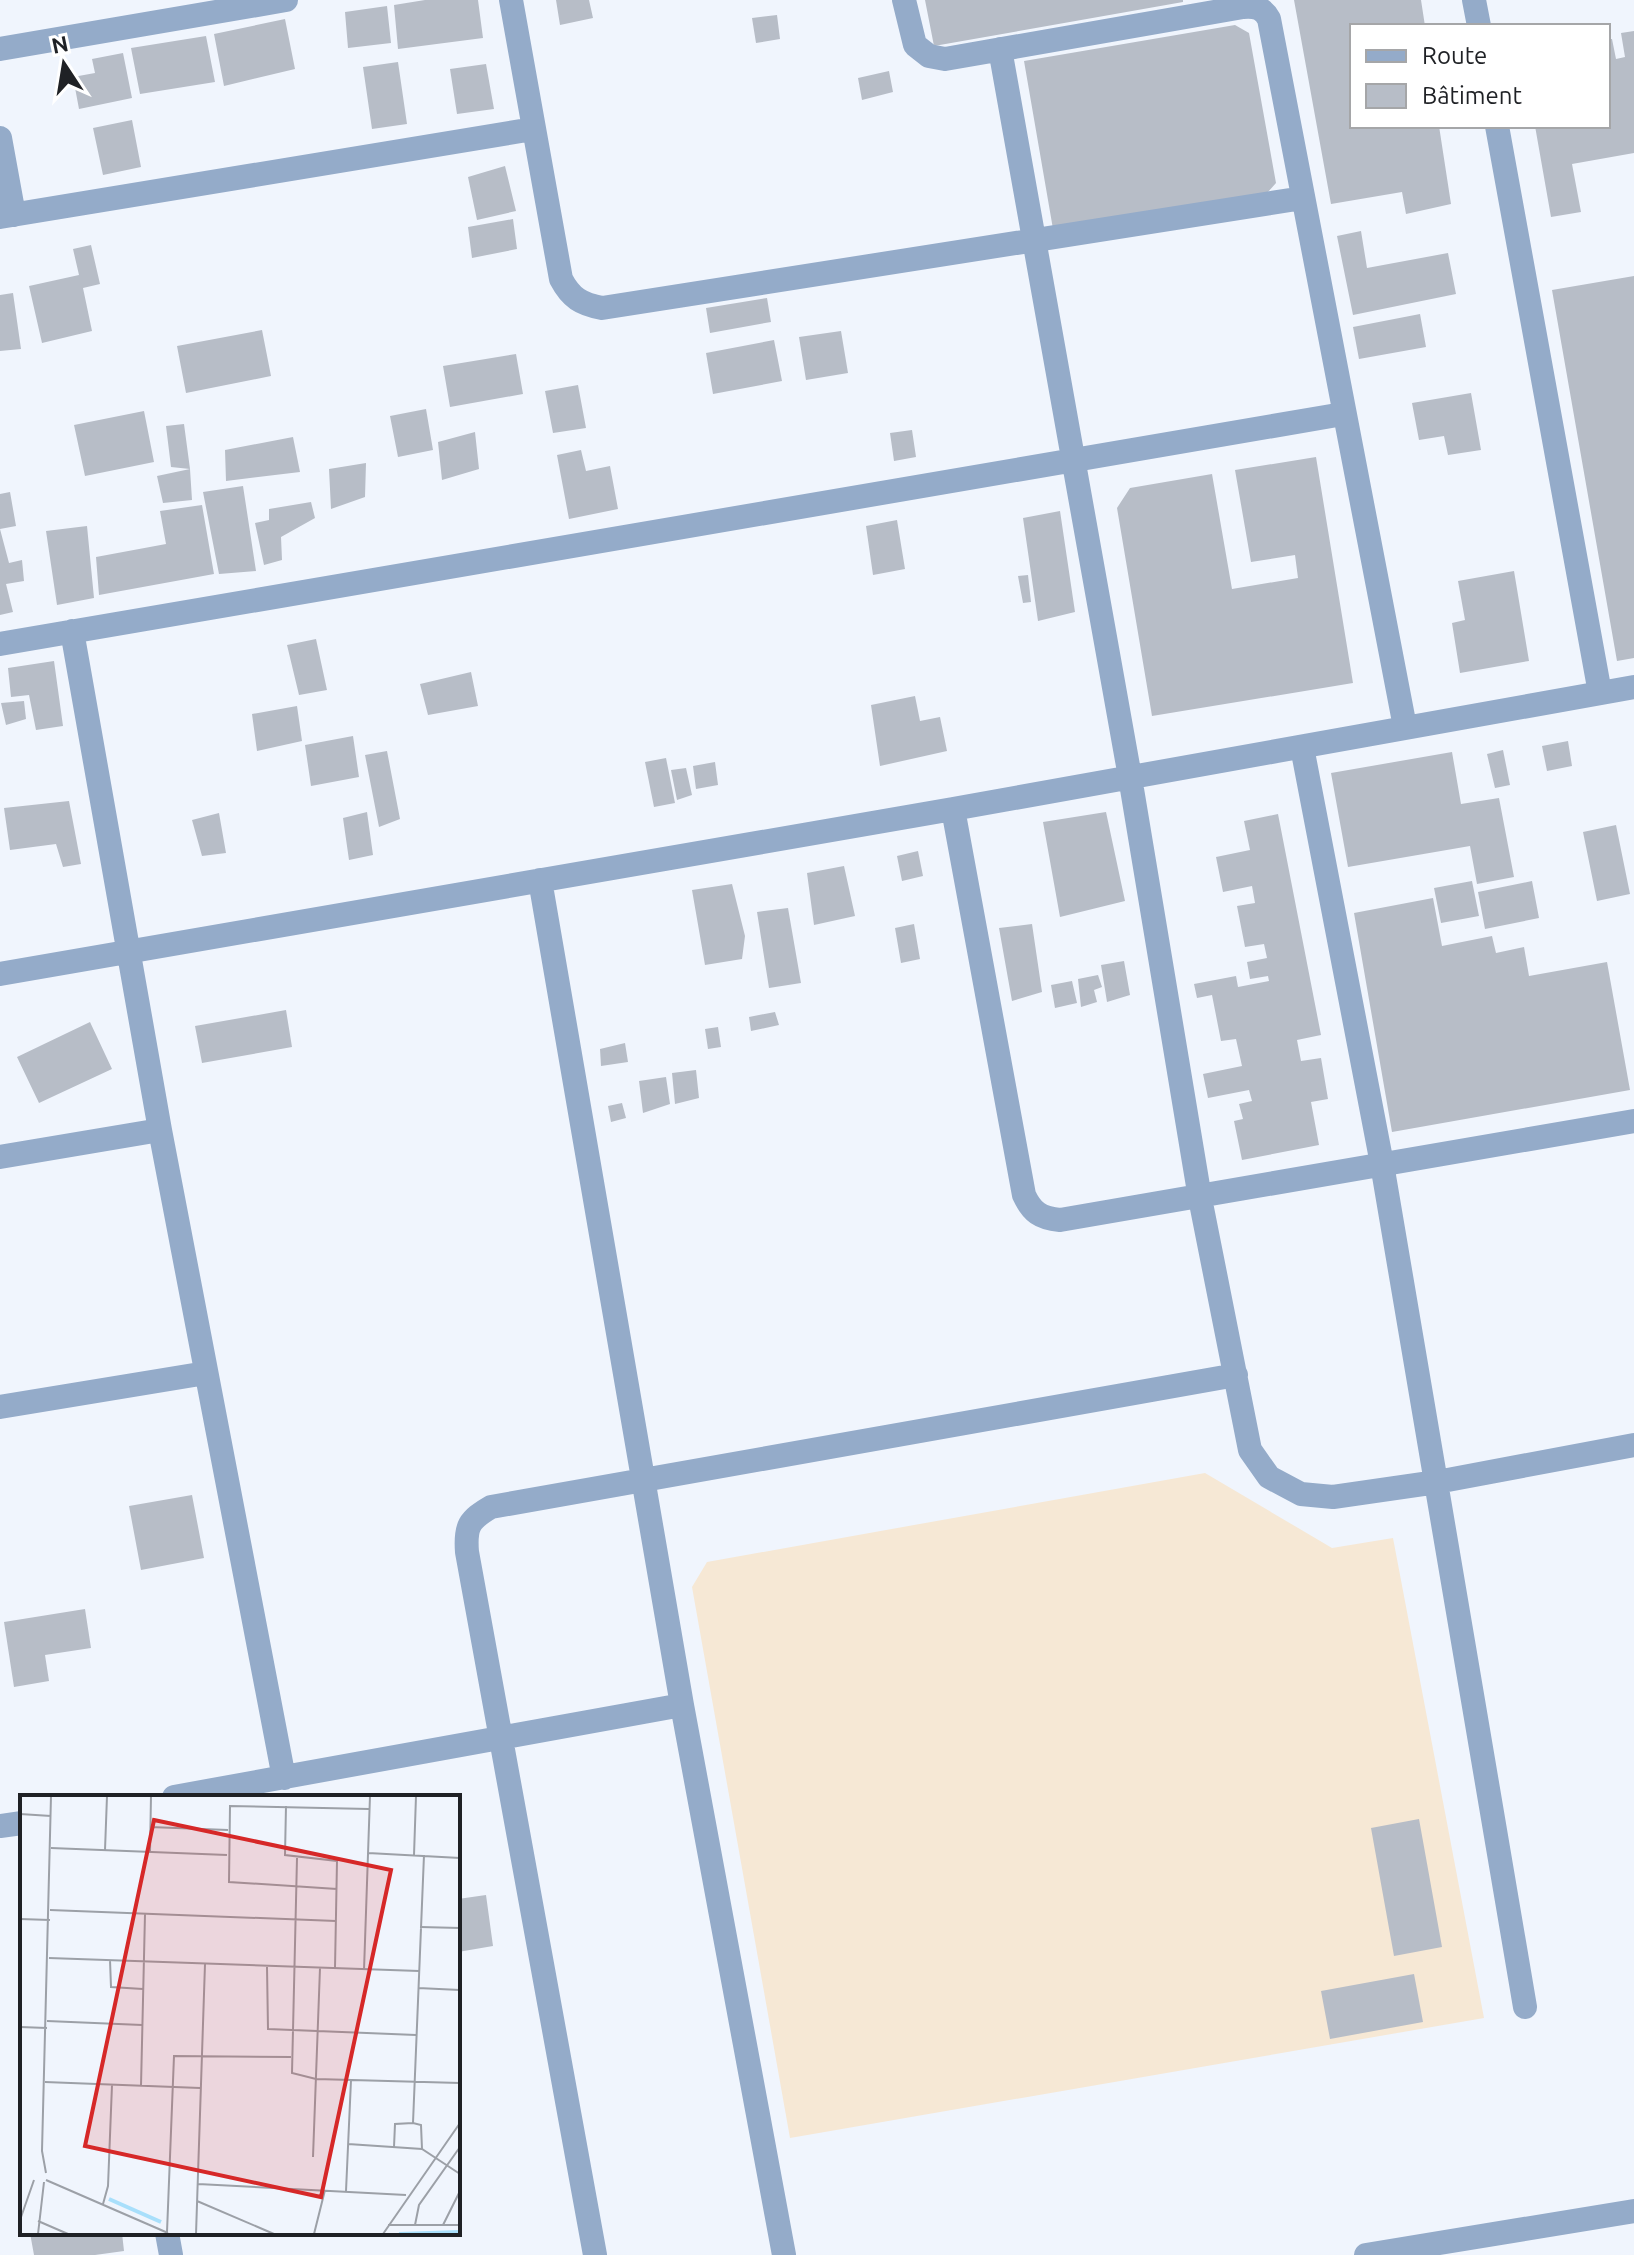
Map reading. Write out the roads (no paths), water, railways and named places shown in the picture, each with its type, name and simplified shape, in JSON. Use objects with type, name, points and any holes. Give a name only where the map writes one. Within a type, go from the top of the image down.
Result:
[{"type":"street","points":[[0,49],[286,0]]},
{"type":"street","points":[[511,0],[561,279],[569,294],[584,305],[602,308],[1303,198]]},
{"type":"street","points":[[904,0],[915,45],[929,56],[945,59],[1255,6],[1265,11],[1405,727]]},
{"type":"street","points":[[1474,0],[1479,24]]},
{"type":"street","points":[[1000,49],[1130,777],[1200,1198],[1250,1450],[1269,1477],[1301,1494],[1333,1497],[1437,1482],[1634,1445]]},
{"type":"street","points":[[1497,128],[1600,693]]},
{"type":"street","points":[[0,138],[7,216],[533,129]]},
{"type":"street","points":[[0,644],[1343,414]]},
{"type":"street","points":[[72,631],[160,1130],[284,1778]]},
{"type":"street","points":[[0,974],[1634,687]]},
{"type":"street","points":[[1302,747],[1382,1164],[1525,2007]]},
{"type":"street","points":[[953,809],[1024,1195],[1031,1210],[1044,1219],[1060,1220],[1200,1198],[1634,1121]]},
{"type":"street","points":[[540,880],[682,1705],[784,2255]]},
{"type":"street","points":[[0,1157],[160,1130]]},
{"type":"street","points":[[0,1407],[206,1373]]},
{"type":"street","points":[[595,2255],[467,1552],[466,1534],[473,1518],[491,1507],[1236,1375]]},
{"type":"street","points":[[186,1795],[682,1705]]},
{"type":"street","points":[[0,1826],[20,1823]]},
{"type":"street","points":[[1366,2255],[1634,2211]]},
{"type":"street","points":[[167,2235],[171,2255]]}]
